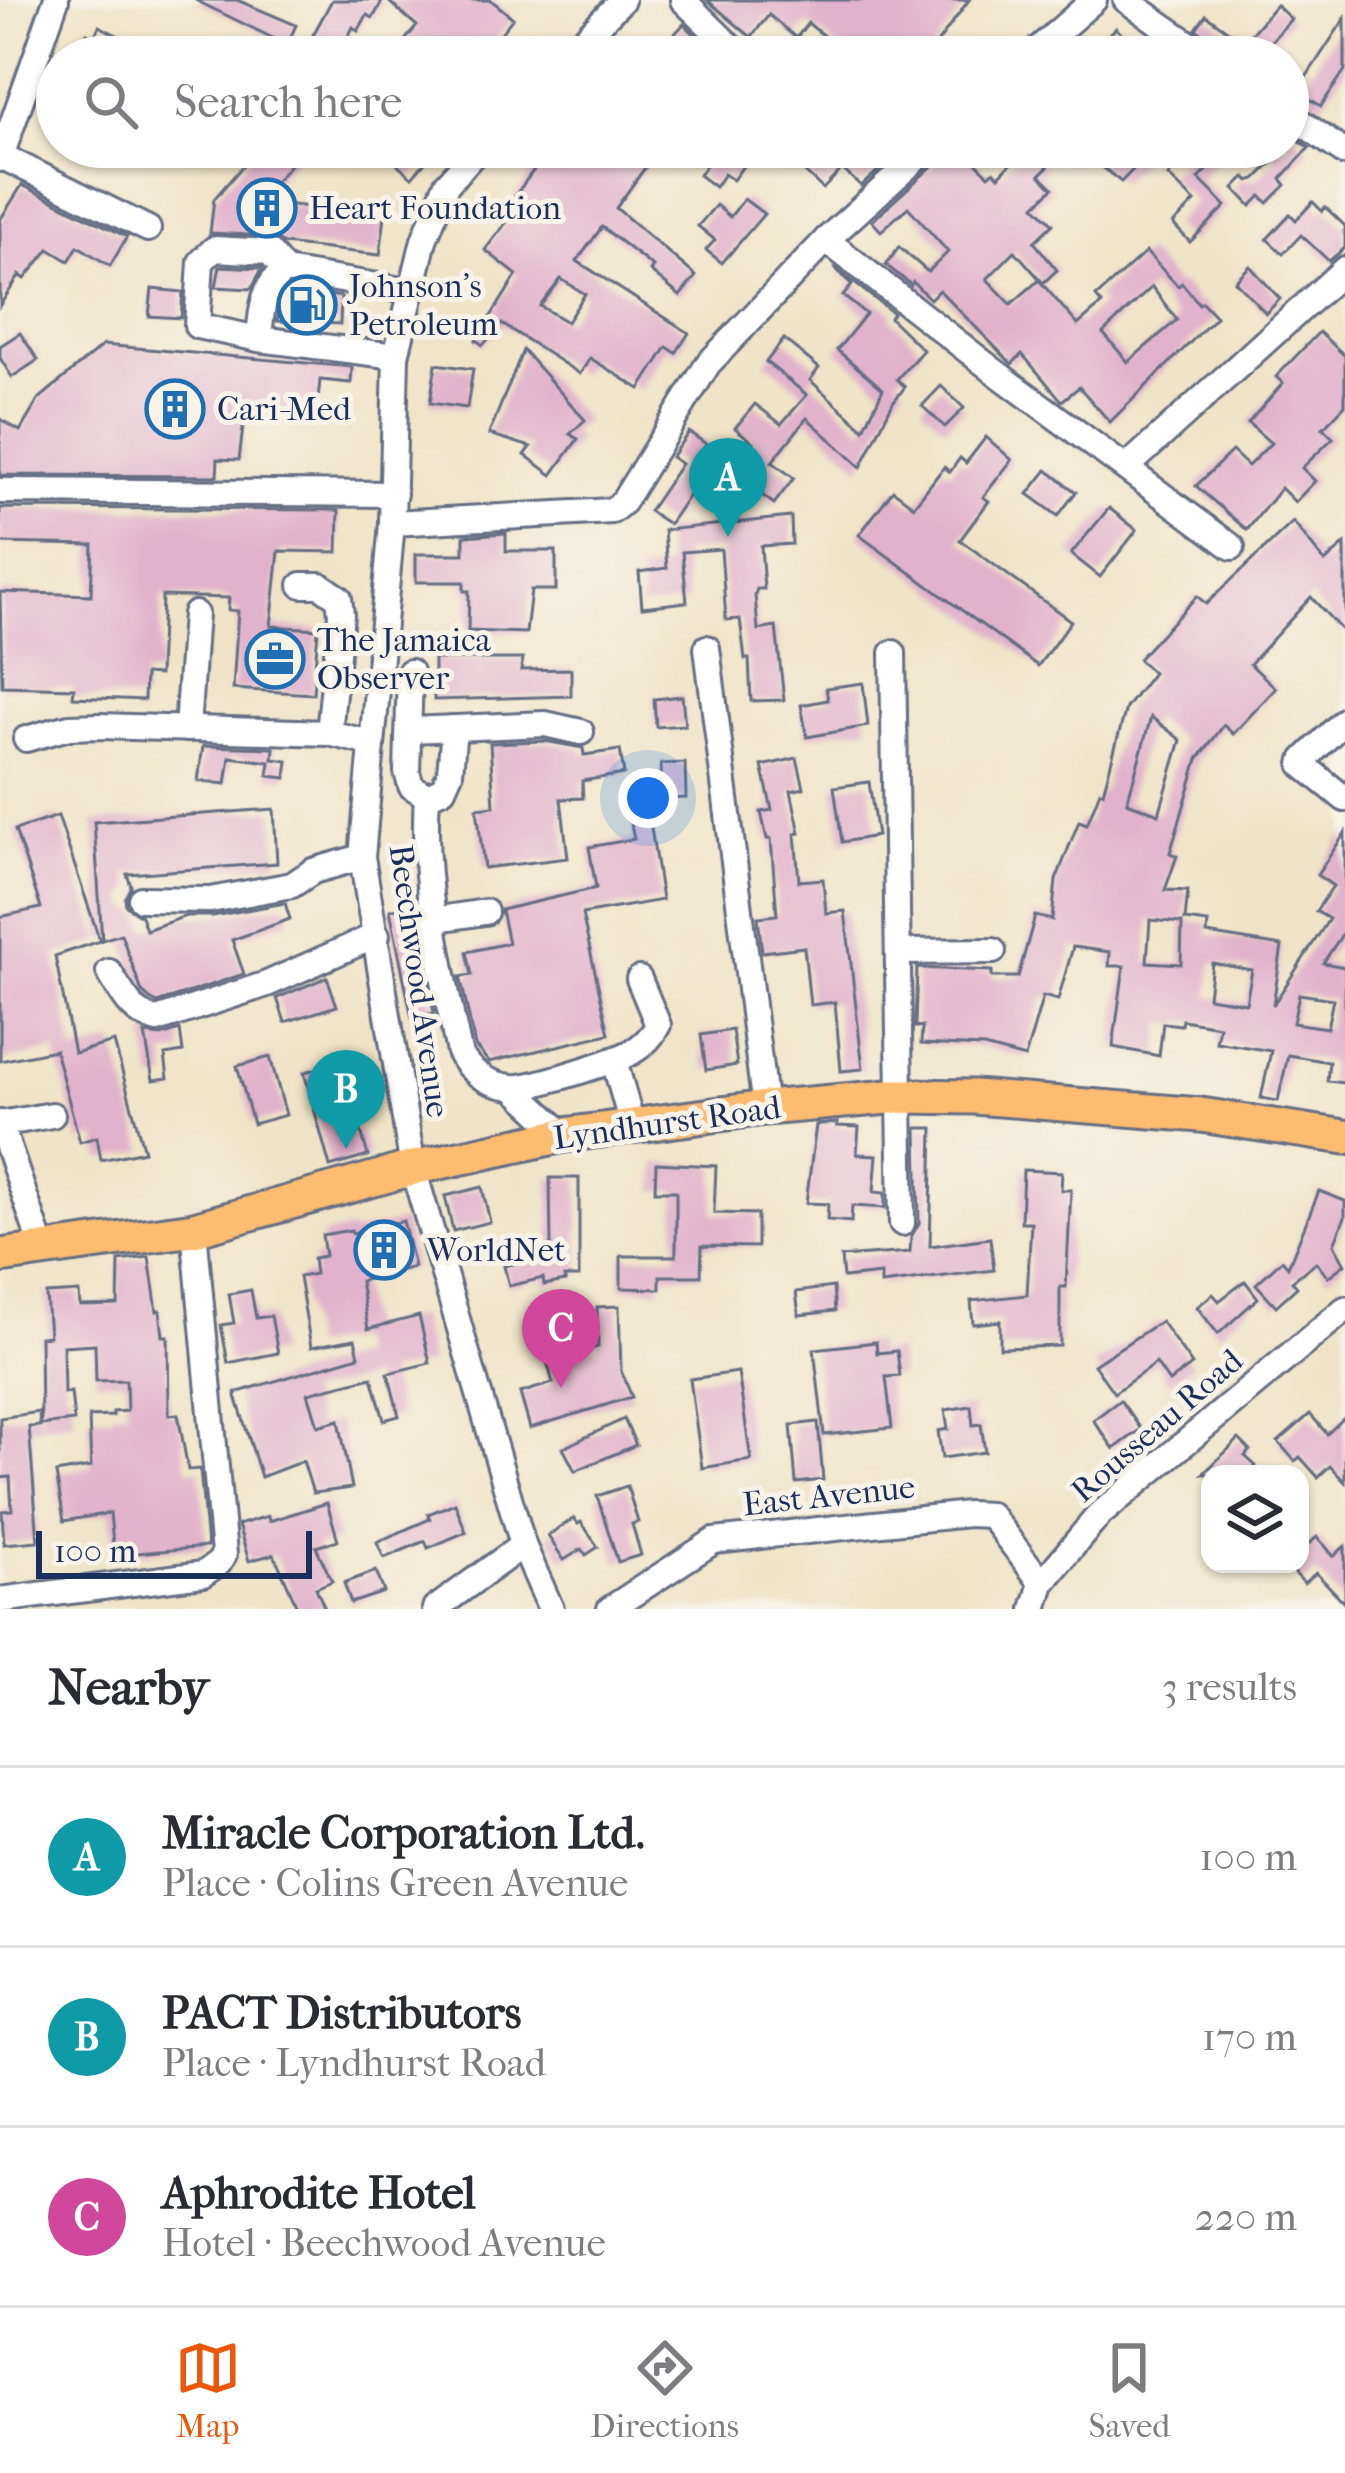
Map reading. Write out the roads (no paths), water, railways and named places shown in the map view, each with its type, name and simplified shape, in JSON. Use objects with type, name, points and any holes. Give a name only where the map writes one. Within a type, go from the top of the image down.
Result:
[{"type":"main road","name":"Lyndhurst Road","points":[[0,1256],[194,1228],[413,1168],[563,1135],[900,1096],[974,1097],[1201,1115],[1345,1137]]},
{"type":"street","points":[[43,36],[56,0]]},
{"type":"street","points":[[587,36],[622,0]]},
{"type":"street","points":[[683,0],[720,36]]},
{"type":"street","points":[[1053,36],[1094,0]]},
{"type":"street","points":[[1126,0],[1178,36]]},
{"type":"street","points":[[36,57],[1,157],[148,229]]},
{"type":"street","points":[[1309,128],[1345,153]]},
{"type":"street","name":"Beechwood Avenue","points":[[461,168],[446,185],[424,240],[396,356],[392,524],[362,857],[413,1168],[523,1545],[551,1609]]},
{"type":"street","points":[[392,524],[612,511],[623,502],[707,364],[826,240],[906,168]]},
{"type":"street","points":[[826,240],[1232,547]]},
{"type":"street","points":[[396,356],[197,326],[201,262],[214,249],[258,249],[268,252],[285,271],[410,291]]},
{"type":"street","points":[[1127,467],[1345,269]]},
{"type":"street","points":[[260,339],[266,293],[285,271]]},
{"type":"street","points":[[0,491],[394,494]]},
{"type":"street","points":[[302,585],[320,585],[339,598],[329,733]]},
{"type":"street","points":[[187,729],[195,614]]},
{"type":"street","points":[[707,649],[765,1108]]},
{"type":"street","points":[[893,653],[902,1223]]},
{"type":"street","points":[[410,672],[407,772],[411,786],[428,796]]},
{"type":"street","points":[[1345,720],[1303,765],[1345,799]]},
{"type":"street","points":[[410,730],[544,724],[581,733]]},
{"type":"street","points":[[26,739],[69,727],[329,733],[370,743]]},
{"type":"street","points":[[428,796],[443,789],[450,773],[454,728]]},
{"type":"street","points":[[428,796],[425,828],[432,920],[459,1052],[476,1075],[514,1088],[563,1135]]},
{"type":"street","points":[[142,899],[210,900],[292,885],[313,871],[362,857]]},
{"type":"street","points":[[432,920],[485,912]]},
{"type":"street","points":[[109,972],[133,1009],[157,1020],[267,984],[377,935]]},
{"type":"street","points":[[898,952],[994,951]]},
{"type":"street","points":[[514,1088],[614,1060],[651,1038],[658,1025],[639,979]]},
{"type":"street","points":[[614,1060],[632,1125]]},
{"type":"street","points":[[43,1250],[0,1124],[52,1114]]},
{"type":"street","points":[[0,1600],[41,1602],[202,1574],[224,1554],[194,1228]]},
{"type":"street","name":"Rousseau Road","points":[[1034,1609],[1042,1583],[1100,1515],[1345,1309]]},
{"type":"street","name":"East Avenue","points":[[610,1609],[714,1541],[968,1514],[990,1515],[1042,1583]]},
{"type":"street","points":[[435,1609],[523,1545]]},
{"type":"place","name":"Heart Foundation","points":[[267,208]]},
{"type":"place","name":"Johnson's Petroleum","points":[[307,305]]},
{"type":"place","name":"Cari-Med","points":[[175,409]]},
{"type":"place","name":"Miracle Corporation Ltd.","points":[[728,537]]},
{"type":"place","name":"The Jamaica Observer","points":[[275,659]]},
{"type":"place","name":"PACT Distributors","points":[[346,1149]]},
{"type":"place","name":"WorldNet","points":[[384,1250]]},
{"type":"place","name":"Aphrodite Hotel","points":[[561,1388]]}]
